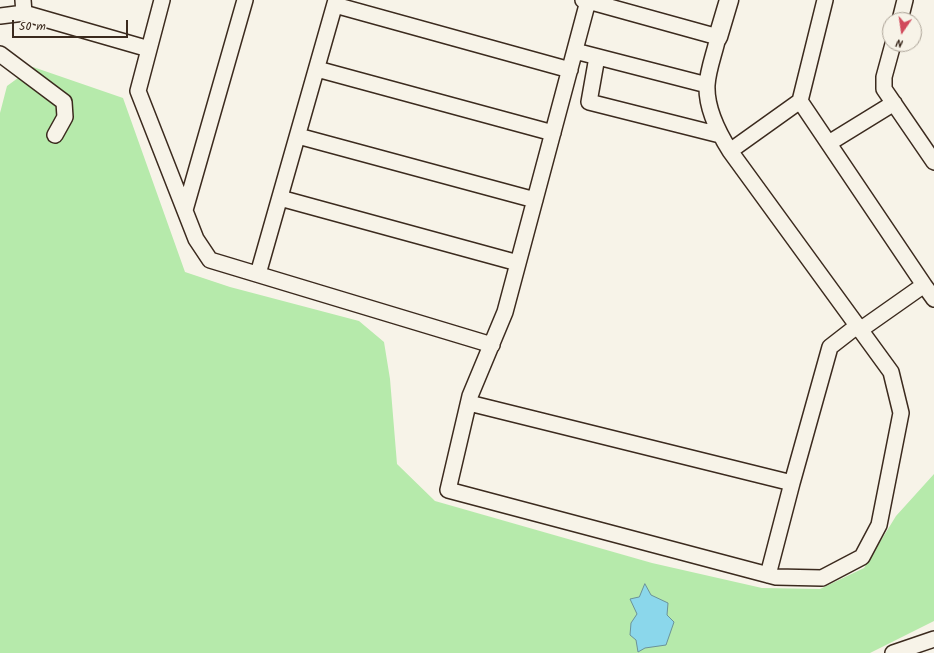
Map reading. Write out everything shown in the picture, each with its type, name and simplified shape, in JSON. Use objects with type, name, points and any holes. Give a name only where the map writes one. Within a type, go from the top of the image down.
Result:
[{"type":"street","points":[[162,0],[138,91],[196,240],[210,260],[492,344]]},
{"type":"street","points":[[185,210],[245,0]]},
{"type":"street","points":[[718,37],[586,1],[575,51],[518,263],[504,312],[469,403],[448,490],[776,577],[822,578],[862,557],[879,525],[901,413],[891,372],[720,136],[709,105],[707,85],[728,0]]},
{"type":"street","points":[[730,151],[800,101],[825,0]]},
{"type":"street","points":[[902,12],[905,0]]},
{"type":"street","points":[[258,274],[335,3],[570,70]]},
{"type":"street","points":[[0,16],[23,6],[149,49]]},
{"type":"street","points":[[575,51],[707,85]]},
{"type":"street","points":[[891,52],[884,77],[884,89],[934,162]]},
{"type":"street","points":[[0,54],[64,102],[65,117],[55,134]]},
{"type":"street","points":[[597,57],[588,102],[720,136]]},
{"type":"street","points":[[317,69],[552,134]]},
{"type":"street","points":[[800,101],[934,299]]},
{"type":"street","points":[[828,143],[894,103]]},
{"type":"street","points":[[298,136],[535,200]]},
{"type":"street","points":[[280,198],[518,263]]},
{"type":"street","points":[[768,575],[830,347],[924,285]]},
{"type":"street","points":[[469,403],[792,483]]},
{"type":"street","points":[[893,653],[934,639]]},
{"type":"green space","points":[[33,67],[123,98],[185,272],[230,287],[359,321],[384,342],[390,379],[397,464],[435,501],[652,563],[762,588],[820,589],[864,568],[896,516],[934,474],[934,621],[870,653],[0,653],[0,113],[7,86]]},
{"type":"water","points":[[645,584],[651,595],[668,603],[667,615],[674,622],[666,645],[645,648],[638,652],[636,640],[630,635],[631,623],[637,614],[630,599],[639,597]]}]
